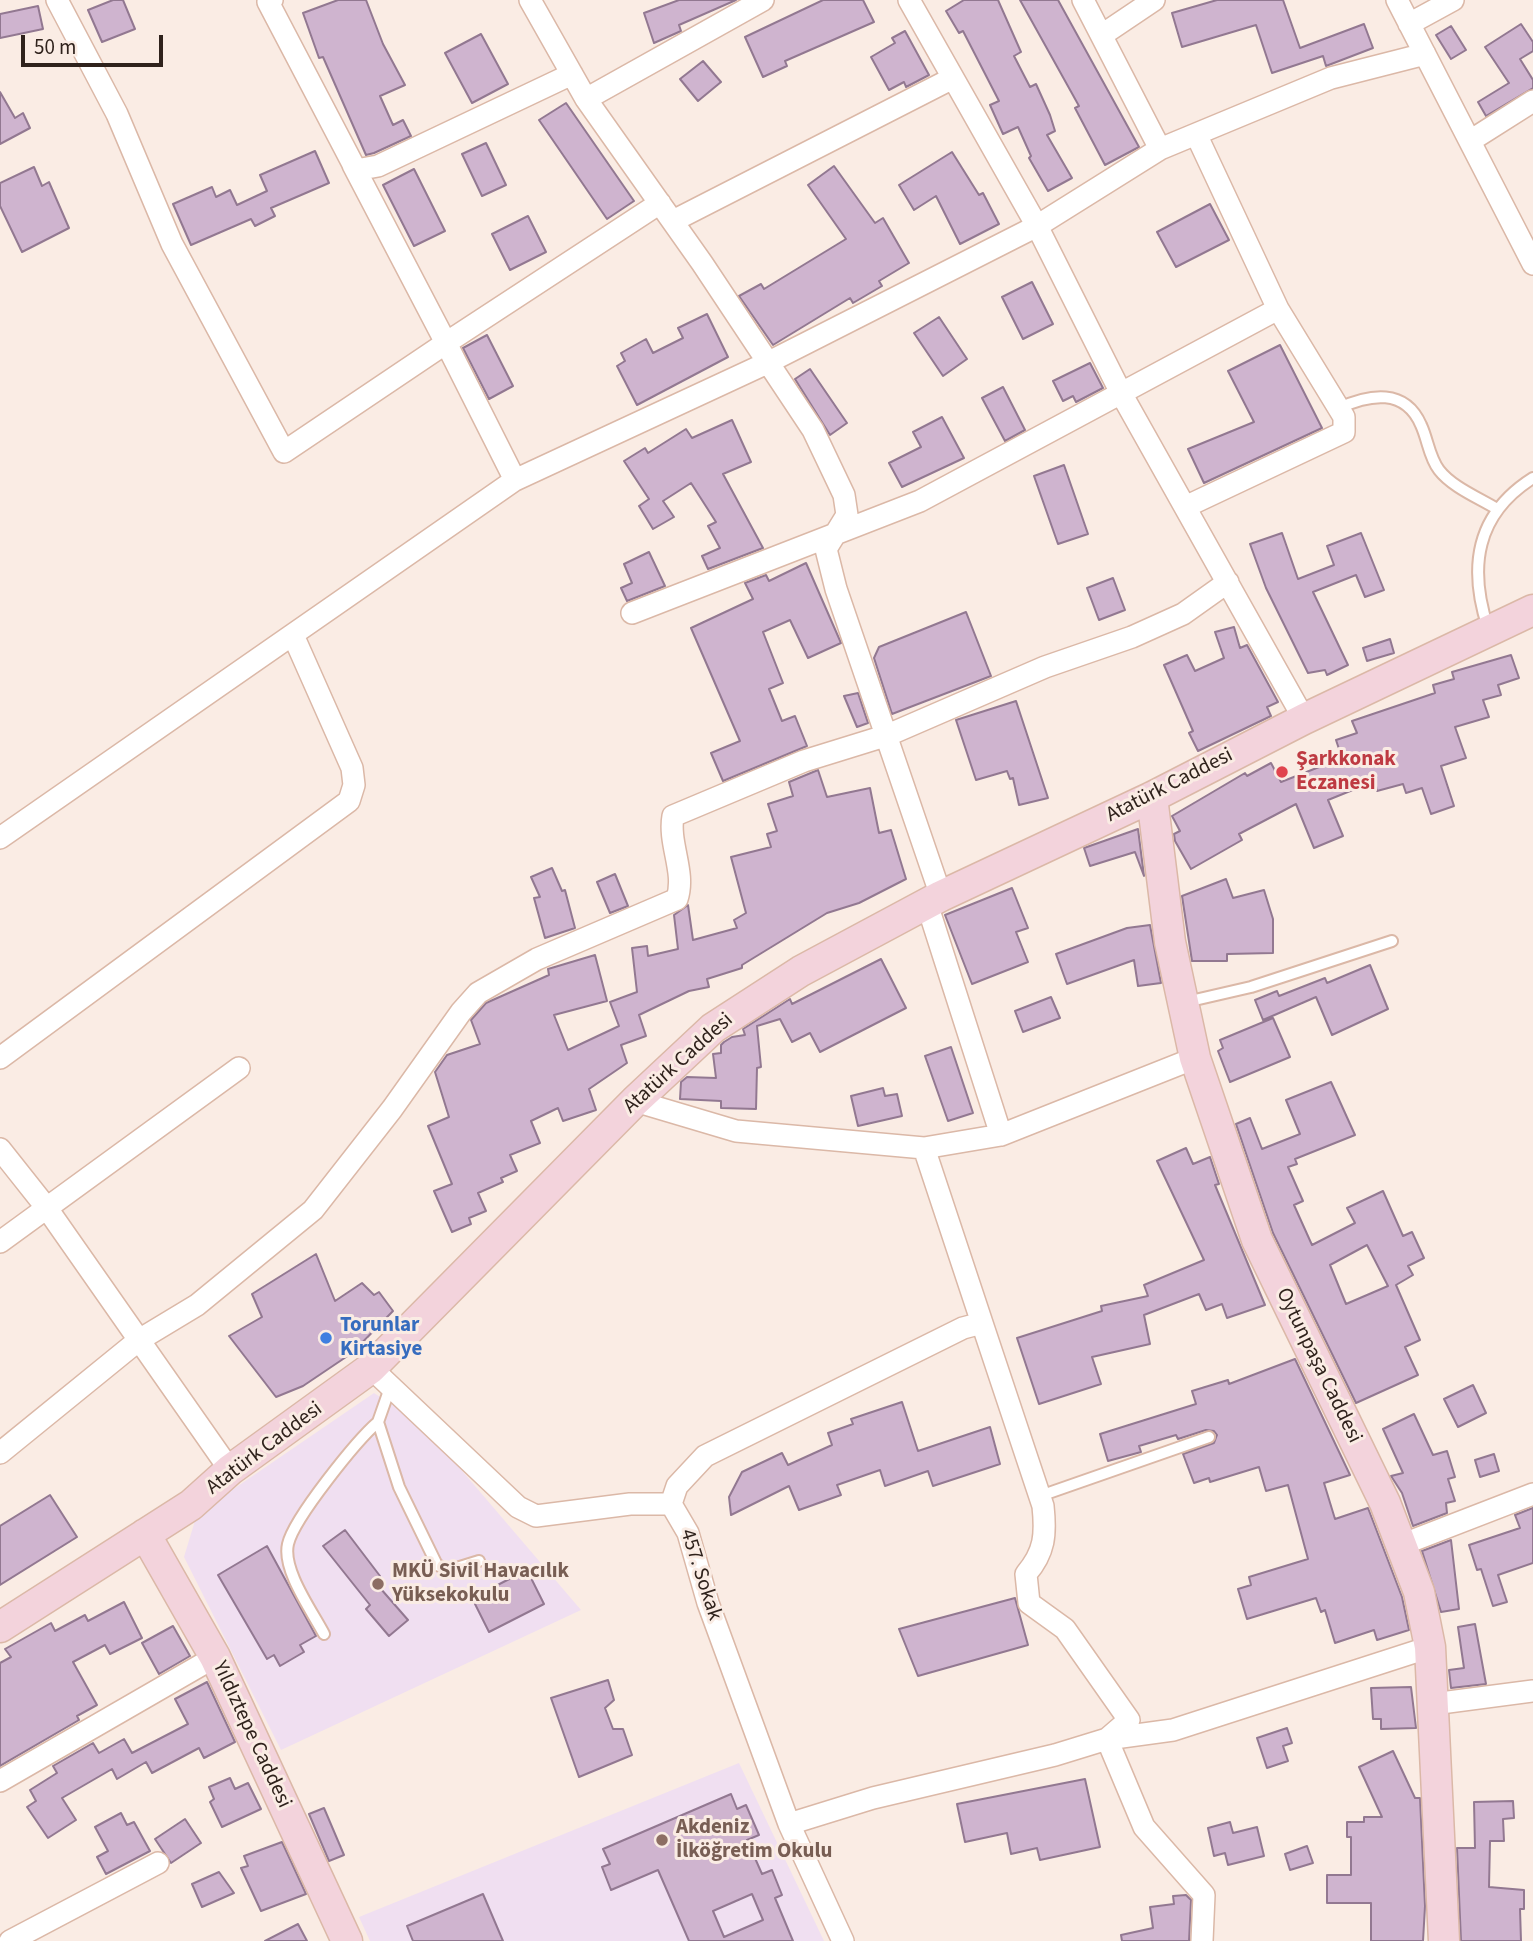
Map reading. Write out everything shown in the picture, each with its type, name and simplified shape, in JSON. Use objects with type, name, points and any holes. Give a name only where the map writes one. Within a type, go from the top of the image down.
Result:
[{"type":"main road","name":"Atatürk Caddesi","points":[[0,1627],[191,1505],[230,1470],[381,1377],[635,1101],[713,1028],[801,971],[934,900],[1152,797],[1304,719],[1533,610]]},
{"type":"main road","name":"Oytunpaşa Caddesi","points":[[1152,797],[1170,942],[1195,1058],[1257,1240],[1385,1503],[1419,1592],[1430,1647],[1444,1941]]},
{"type":"main road","name":"Yıldıztepe Caddesi","points":[[145,1534],[215,1657],[347,1941]]},
{"type":"street","points":[[57,0],[117,114],[172,244],[284,452],[660,203]]},
{"type":"street","points":[[530,0],[586,99],[673,221],[813,430],[844,495],[847,515],[826,549],[836,589],[888,736],[1000,1135]]},
{"type":"street","points":[[586,99],[763,0]]},
{"type":"street","points":[[909,0],[1037,226],[1122,395],[1304,719]]},
{"type":"street","points":[[1083,0],[1160,149]]},
{"type":"street","points":[[1102,35],[1154,0]]},
{"type":"street","points":[[1396,0],[1532,260]]},
{"type":"street","points":[[1409,24],[1453,0]]},
{"type":"street","points":[[269,1],[514,480]]},
{"type":"street","points":[[0,838],[514,480],[767,363],[1037,226],[1160,149],[1331,78],[1425,54]]},
{"type":"street","points":[[353,165],[356,170],[379,166],[572,74]]},
{"type":"street","points":[[673,221],[953,78]]},
{"type":"street","points":[[1470,141],[1533,101]]},
{"type":"street","points":[[1185,507],[1344,432],[1344,417],[1278,309],[1196,134]]},
{"type":"street","points":[[632,614],[920,501],[1278,309]]},
{"type":"street","points":[[0,1453],[139,1340],[197,1305],[255,1261],[313,1210],[478,993],[537,959],[677,900],[681,888],[671,827],[673,816],[804,761],[888,736],[1045,667],[1132,637],[1183,614],[1228,582]]},
{"type":"street","points":[[0,1058],[349,801],[354,785],[352,768],[293,635]]},
{"type":"street","points":[[635,1101],[736,1131],[924,1148],[1000,1135],[1195,1058]]},
{"type":"street","points":[[0,1242],[239,1068]]},
{"type":"street","points":[[924,1148],[1041,1496],[1046,1537],[1037,1561],[1026,1574],[1029,1603],[1065,1629],[1129,1720],[1107,1739]]},
{"type":"street","points":[[0,1149],[46,1207],[230,1470]]},
{"type":"street","points":[[671,1504],[677,1486],[705,1456],[963,1328],[982,1323]]},
{"type":"street","name":"457. Sokak","points":[[381,1377],[518,1507],[536,1516],[630,1504],[671,1504],[688,1534],[708,1603],[789,1825],[843,1941]]},
{"type":"street","points":[[1401,1545],[1533,1494]]},
{"type":"street","points":[[789,1825],[873,1798],[1055,1755],[1107,1739],[1173,1730],[1430,1647]]},
{"type":"street","points":[[0,1780],[215,1657]]},
{"type":"street","points":[[1433,1704],[1533,1691]]},
{"type":"street","points":[[1107,1739],[1144,1827],[1204,1895],[1202,1941]]},
{"type":"street","points":[[10,1941],[158,1863]]},
{"type":"lane","points":[[1339,408],[1375,396],[1387,396],[1405,403],[1421,425],[1439,470],[1497,509]]},
{"type":"lane","points":[[1489,631],[1480,604],[1476,574],[1481,540],[1497,509],[1513,492],[1533,478]]},
{"type":"lane","points":[[1183,1003],[1251,987],[1392,942]]},
{"type":"lane","points":[[381,1377],[379,1422],[400,1487],[437,1565],[450,1570],[479,1561]]},
{"type":"lane","points":[[324,1633],[292,1576],[287,1545],[307,1511],[357,1440],[379,1422]]},
{"type":"lane","points":[[1041,1496],[1209,1437]]},
{"type":"shaded area","name":"MKÜ Sivil Havacılık Yüksekokulu","points":[[374,1393],[422,1424],[581,1610],[281,1750],[184,1557],[197,1514]]},
{"type":"shaded area","name":"Akdeniz İlköğretim Okulu","points":[[739,1763],[824,1941],[370,1941],[359,1917]]},
{"type":"building","points":[[113,0],[123,0],[135,29],[102,42],[88,10]]},
{"type":"building","points":[[338,0],[366,0],[383,44],[405,85],[380,96],[393,125],[403,120],[411,136],[366,155],[323,57],[319,58],[303,13]]},
{"type":"building","points":[[679,0],[736,0],[679,25],[681,31],[654,43],[644,13]]},
{"type":"building","points":[[823,0],[863,0],[874,22],[785,61],[787,66],[763,77],[745,37]]},
{"type":"building","points":[[964,0],[998,0],[1021,52],[1014,56],[1030,87],[1036,84],[1050,115],[1055,131],[1047,135],[1072,178],[1048,191],[1029,158],[1031,156],[1018,127],[1003,134],[990,105],[999,101],[963,31],[959,33],[946,11]]},
{"type":"building","points":[[1020,0],[1058,0],[1139,147],[1105,165],[1075,108],[1079,106]]},
{"type":"building","points":[[1217,0],[1283,0],[1300,48],[1364,24],[1373,48],[1326,66],[1323,56],[1272,73],[1256,25],[1182,47],[1172,13]]},
{"type":"building","points":[[38,6],[43,29],[0,38],[0,14]]},
{"type":"building","points":[[1521,24],[1533,42],[1533,51],[1520,59],[1533,80],[1533,88],[1486,116],[1478,102],[1509,83],[1485,47]]},
{"type":"building","points":[[1451,26],[1466,50],[1451,59],[1436,35]]},
{"type":"building","points":[[905,31],[929,75],[906,87],[904,82],[889,90],[871,57],[895,43],[892,38]]},
{"type":"building","points":[[481,34],[508,84],[472,103],[445,53]]},
{"type":"building","points":[[703,61],[721,82],[698,101],[680,79]]},
{"type":"building","points":[[0,92],[15,118],[23,113],[30,128],[0,144]]},
{"type":"building","points":[[566,103],[634,201],[607,219],[539,120]]},
{"type":"building","points":[[486,143],[506,185],[482,196],[462,154]]},
{"type":"building","points":[[315,151],[329,183],[271,208],[275,216],[255,226],[251,219],[191,245],[173,204],[212,187],[216,197],[230,190],[237,205],[267,191],[260,175]]},
{"type":"building","points":[[952,152],[979,195],[983,193],[999,224],[960,244],[936,196],[914,210],[899,185]]},
{"type":"building","points":[[834,166],[875,223],[883,218],[909,263],[879,281],[882,286],[853,303],[850,298],[773,345],[739,296],[761,284],[764,289],[846,239],[808,185]]},
{"type":"building","points":[[34,167],[42,186],[49,182],[69,228],[22,252],[0,206],[0,183]]},
{"type":"building","points":[[414,169],[445,231],[414,246],[383,185]]},
{"type":"building","points":[[1210,204],[1229,240],[1176,267],[1157,232]]},
{"type":"building","points":[[528,216],[546,252],[510,270],[492,234]]},
{"type":"building","points":[[1032,282],[1053,324],[1023,339],[1002,297]]},
{"type":"building","points":[[707,314],[728,357],[637,405],[617,366],[625,361],[621,353],[646,339],[653,353],[683,338],[678,328]]},
{"type":"building","points":[[939,317],[967,359],[943,376],[914,333]]},
{"type":"building","points":[[487,335],[513,386],[489,399],[463,348]]},
{"type":"building","points":[[1280,345],[1322,428],[1204,483],[1188,449],[1254,422],[1228,371]]},
{"type":"building","points":[[1090,363],[1103,388],[1076,402],[1073,396],[1063,401],[1053,381]]},
{"type":"building","points":[[810,369],[847,423],[830,435],[795,379]]},
{"type":"building","points":[[1003,387],[1025,430],[1005,441],[982,398]]},
{"type":"building","points":[[942,417],[964,458],[902,487],[889,463],[921,447],[913,432]]},
{"type":"building","points":[[732,420],[751,462],[723,474],[763,548],[708,569],[702,556],[720,548],[708,526],[716,522],[691,483],[663,501],[674,517],[653,529],[639,506],[649,499],[624,461],[645,448],[648,453],[686,429],[692,438]]},
{"type":"building","points":[[1064,465],[1088,534],[1058,544],[1034,476]]},
{"type":"building","points":[[1282,533],[1298,579],[1334,565],[1327,546],[1361,533],[1384,590],[1365,597],[1356,575],[1313,592],[1348,665],[1327,675],[1325,670],[1308,673],[1266,588],[1250,544]]},
{"type":"building","points":[[649,552],[665,586],[627,601],[621,588],[632,583],[624,564]]},
{"type":"building","points":[[806,563],[841,643],[808,658],[790,620],[763,632],[783,683],[769,689],[782,721],[795,716],[807,746],[723,781],[711,753],[740,741],[691,628],[753,599],[745,583],[766,575],[769,581]]},
{"type":"building","points":[[1113,578],[1125,610],[1099,620],[1087,588]]},
{"type":"building","points":[[966,612],[991,676],[892,714],[874,658],[879,647]]},
{"type":"building","points":[[1234,627],[1240,648],[1247,645],[1278,702],[1267,707],[1271,716],[1198,751],[1189,733],[1193,731],[1164,665],[1187,655],[1195,671],[1224,658],[1215,632]]},
{"type":"building","points":[[1390,639],[1394,653],[1367,661],[1363,648]]},
{"type":"building","points":[[1511,655],[1519,678],[1498,685],[1501,695],[1483,700],[1489,717],[1455,727],[1466,758],[1441,766],[1454,806],[1431,814],[1422,788],[1406,793],[1403,784],[1377,791],[1375,781],[1328,800],[1343,836],[1314,848],[1296,804],[1239,834],[1242,840],[1191,869],[1175,841],[1174,834],[1180,831],[1172,816],[1245,773],[1247,776],[1271,763],[1281,782],[1342,758],[1336,740],[1357,733],[1352,721],[1435,693],[1433,685],[1454,679],[1452,672]]},
{"type":"building","points":[[858,693],[868,723],[857,727],[844,696]]},
{"type":"building","points":[[1016,701],[1048,798],[1019,805],[1013,778],[1010,779],[1007,771],[976,780],[956,720]]},
{"type":"building","points":[[818,770],[827,797],[870,788],[879,833],[891,830],[906,879],[859,903],[827,913],[742,965],[742,968],[707,979],[709,987],[689,991],[639,1015],[646,1036],[621,1045],[627,1063],[589,1089],[596,1110],[563,1121],[558,1108],[531,1121],[540,1143],[510,1155],[517,1171],[501,1178],[503,1182],[478,1193],[486,1211],[469,1218],[471,1224],[452,1232],[434,1191],[452,1184],[428,1126],[449,1117],[435,1072],[447,1055],[480,1044],[471,1020],[486,1003],[549,975],[548,969],[595,955],[607,1001],[554,1015],[568,1050],[619,1026],[610,1002],[637,992],[632,948],[647,946],[648,956],[678,949],[674,915],[688,905],[693,940],[737,928],[734,920],[746,913],[731,857],[771,847],[767,834],[777,831],[768,804],[793,796],[789,782]]},
{"type":"building","points":[[1138,829],[1144,876],[1135,852],[1090,866],[1084,848]]},
{"type":"building","points":[[552,868],[562,891],[565,890],[575,928],[545,938],[534,898],[540,897],[531,877]]},
{"type":"building","points":[[615,874],[628,906],[610,913],[597,882]]},
{"type":"building","points":[[1226,879],[1233,898],[1264,890],[1273,919],[1273,953],[1227,954],[1227,961],[1192,961],[1182,896]]},
{"type":"building","points":[[1012,888],[1028,928],[1016,932],[1028,962],[972,984],[945,915]]},
{"type":"building","points":[[1150,925],[1161,983],[1138,986],[1134,960],[1067,984],[1056,954],[1127,928]]},
{"type":"building","points":[[881,959],[906,1008],[820,1052],[810,1033],[792,1042],[780,1019],[757,1026],[761,1067],[757,1068],[756,1109],[721,1108],[721,1101],[680,1099],[681,1082],[687,1077],[716,1078],[713,1054],[721,1053],[721,1045],[724,1042],[732,1037],[745,1035],[743,1029],[790,999],[792,1004]]},
{"type":"building","points":[[1370,965],[1388,1009],[1332,1035],[1316,997],[1263,1020],[1255,1000],[1277,991],[1279,996],[1325,978],[1327,983]]},
{"type":"building","points":[[1051,997],[1060,1018],[1023,1032],[1015,1011]]},
{"type":"building","points":[[1273,1018],[1290,1057],[1230,1082],[1218,1051],[1223,1048],[1220,1040]]},
{"type":"building","points":[[951,1047],[973,1113],[948,1121],[925,1056]]},
{"type":"building","points":[[1331,1082],[1355,1135],[1295,1159],[1297,1164],[1288,1167],[1303,1201],[1294,1205],[1312,1245],[1355,1223],[1347,1208],[1383,1191],[1403,1236],[1412,1232],[1424,1258],[1408,1266],[1413,1275],[1396,1285],[1420,1340],[1405,1347],[1418,1375],[1356,1403],[1273,1233],[1236,1124],[1250,1118],[1262,1149],[1300,1134],[1286,1100]],"holes":[[[1367,1245],[1388,1286],[1346,1304],[1330,1265]]]},
{"type":"building","points":[[883,1088],[885,1096],[897,1094],[902,1116],[858,1126],[851,1096]]},
{"type":"building","points":[[1186,1148],[1193,1164],[1210,1157],[1219,1184],[1215,1185],[1265,1305],[1227,1318],[1222,1304],[1206,1310],[1199,1294],[1144,1315],[1150,1344],[1092,1357],[1101,1384],[1039,1404],[1017,1338],[1102,1311],[1101,1306],[1148,1296],[1144,1285],[1204,1260],[1157,1161]]},
{"type":"building","points":[[316,1254],[335,1301],[362,1283],[374,1295],[379,1292],[393,1311],[352,1353],[303,1386],[276,1397],[229,1336],[262,1317],[252,1294]]},
{"type":"building","points":[[1295,1359],[1350,1475],[1324,1483],[1335,1519],[1368,1508],[1402,1597],[1409,1630],[1377,1640],[1374,1630],[1335,1643],[1325,1610],[1321,1612],[1316,1598],[1247,1619],[1238,1589],[1251,1585],[1249,1577],[1308,1559],[1288,1485],[1266,1491],[1259,1467],[1210,1482],[1209,1478],[1194,1483],[1183,1454],[1214,1443],[1217,1435],[1214,1431],[1206,1430],[1178,1439],[1176,1435],[1139,1446],[1141,1452],[1108,1461],[1100,1434],[1196,1404],[1192,1391],[1228,1380],[1229,1384]]},
{"type":"building","points":[[1473,1385],[1486,1413],[1458,1427],[1444,1399]]},
{"type":"building","points":[[902,1402],[918,1451],[990,1427],[1000,1464],[933,1486],[928,1471],[885,1486],[880,1470],[837,1485],[841,1495],[799,1510],[789,1486],[731,1515],[729,1497],[742,1472],[782,1453],[788,1465],[832,1445],[828,1433],[853,1424],[851,1419]]},
{"type":"building","points":[[1414,1414],[1433,1455],[1447,1451],[1455,1477],[1448,1479],[1455,1501],[1446,1503],[1447,1513],[1413,1526],[1402,1493],[1391,1476],[1403,1473],[1383,1429]]},
{"type":"building","points":[[1494,1454],[1499,1471],[1480,1477],[1475,1460]]},
{"type":"building","points":[[50,1495],[77,1537],[0,1585],[0,1526]]},
{"type":"building","points":[[1533,1508],[1533,1563],[1498,1575],[1507,1602],[1493,1606],[1481,1569],[1477,1570],[1469,1545],[1520,1528],[1515,1515]]},
{"type":"building","points":[[345,1530],[380,1576],[374,1581],[408,1620],[389,1636],[366,1609],[370,1605],[323,1546]]},
{"type":"building","points":[[1451,1540],[1459,1609],[1441,1612],[1422,1551]]},
{"type":"building","points":[[267,1546],[316,1636],[300,1645],[304,1652],[280,1666],[274,1655],[267,1659],[218,1575]]},
{"type":"building","points":[[527,1570],[544,1604],[489,1632],[472,1598]]},
{"type":"building","points":[[1015,1598],[1028,1645],[918,1676],[899,1629]]},
{"type":"building","points":[[124,1602],[142,1638],[110,1654],[105,1645],[73,1662],[97,1705],[77,1716],[79,1720],[0,1766],[0,1663],[11,1657],[5,1649],[51,1623],[55,1631],[85,1615],[88,1621]]},
{"type":"building","points":[[1475,1624],[1486,1684],[1451,1688],[1449,1670],[1464,1668],[1458,1627]]},
{"type":"building","points":[[173,1626],[190,1656],[159,1674],[142,1643]]},
{"type":"building","points":[[608,1680],[614,1700],[605,1708],[613,1729],[623,1729],[632,1755],[579,1777],[551,1698]]},
{"type":"building","points":[[207,1682],[235,1742],[204,1758],[199,1748],[152,1773],[146,1762],[117,1779],[112,1769],[62,1798],[76,1820],[48,1838],[27,1807],[36,1801],[30,1790],[57,1773],[53,1766],[93,1743],[99,1753],[124,1739],[132,1753],[188,1724],[175,1699]]},
{"type":"building","points":[[1411,1687],[1416,1728],[1381,1729],[1381,1719],[1373,1719],[1371,1688]]},
{"type":"building","points":[[1287,1728],[1292,1743],[1283,1746],[1288,1761],[1267,1768],[1257,1738]]},
{"type":"building","points":[[1393,1751],[1415,1798],[1420,1798],[1425,1906],[1423,1941],[1371,1941],[1371,1903],[1327,1903],[1327,1875],[1351,1875],[1351,1837],[1347,1837],[1347,1822],[1364,1822],[1364,1817],[1382,1817],[1359,1767]]},
{"type":"building","points":[[230,1778],[235,1789],[248,1783],[261,1809],[222,1827],[210,1802],[214,1799],[209,1787]]},
{"type":"building","points":[[1085,1779],[1100,1847],[1040,1860],[1037,1848],[1011,1854],[1007,1833],[965,1842],[957,1804]]},
{"type":"building","points":[[731,1794],[737,1809],[746,1805],[759,1835],[747,1840],[762,1874],[772,1870],[782,1895],[775,1898],[793,1941],[689,1941],[658,1870],[611,1890],[602,1867],[610,1864],[603,1849]],"holes":[[[752,1894],[763,1920],[724,1937],[713,1911]]]},
{"type":"building","points":[[1513,1801],[1514,1818],[1503,1819],[1504,1841],[1490,1841],[1489,1887],[1524,1890],[1524,1909],[1520,1909],[1521,1941],[1461,1941],[1457,1848],[1475,1848],[1474,1802]]},
{"type":"building","points":[[324,1808],[344,1855],[329,1861],[309,1814]]},
{"type":"building","points":[[121,1813],[127,1825],[134,1822],[150,1851],[106,1874],[97,1857],[108,1851],[95,1827]]},
{"type":"building","points":[[185,1819],[201,1843],[171,1863],[155,1839]]},
{"type":"building","points":[[1230,1822],[1233,1833],[1257,1827],[1264,1856],[1228,1865],[1225,1853],[1214,1856],[1208,1828]]},
{"type":"building","points":[[282,1842],[306,1894],[261,1911],[241,1868],[248,1866],[244,1856]]},
{"type":"building","points":[[1307,1846],[1313,1863],[1290,1870],[1285,1854]]},
{"type":"building","points":[[219,1872],[234,1893],[202,1907],[192,1884]]},
{"type":"building","points":[[483,1894],[503,1941],[413,1941],[407,1926]]},
{"type":"building","points":[[1186,1895],[1191,1900],[1189,1941],[1122,1941],[1121,1935],[1153,1928],[1150,1907],[1174,1904],[1173,1896]]},
{"type":"building","points":[[298,1924],[307,1941],[265,1941]]},
{"type":"place","name":"Şarkkonak Eczanesi","points":[[1282,772]]},
{"type":"place","name":"Torunlar Kirtasiye","points":[[326,1338]]},
{"type":"place","name":"MKÜ Sivil Havacılık Yüksekokulu","points":[[378,1584]]},
{"type":"place","name":"Akdeniz İlköğretim Okulu","points":[[662,1840]]}]
